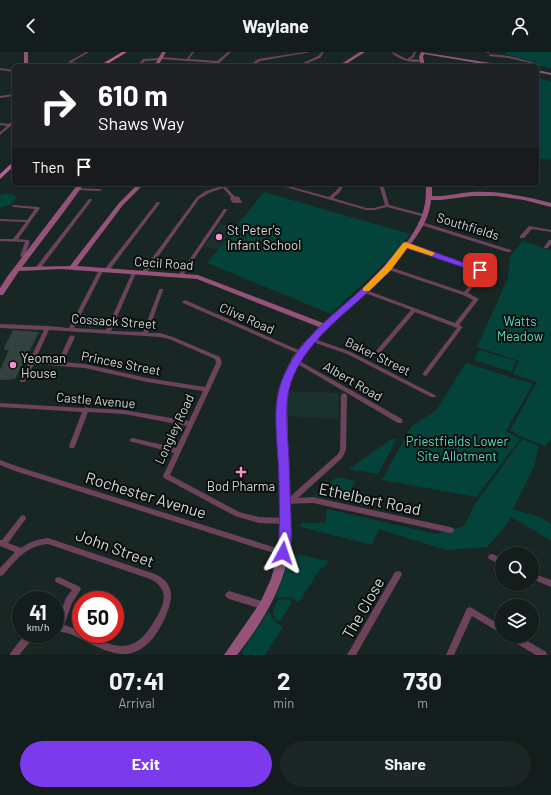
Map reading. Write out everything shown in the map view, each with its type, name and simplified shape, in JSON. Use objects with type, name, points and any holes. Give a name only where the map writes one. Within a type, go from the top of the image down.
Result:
[{"type":"main road","points":[[104,64],[125,52]]},
{"type":"main road","points":[[0,177],[12,165]]},
{"type":"street","points":[[26,52],[26,64]]},
{"type":"street","points":[[80,64],[69,62],[88,52]]},
{"type":"street","points":[[157,64],[164,52]]},
{"type":"street","points":[[188,59],[193,52]]},
{"type":"street","points":[[140,64],[144,60],[160,59],[188,59],[217,62],[230,52]]},
{"type":"street","points":[[253,64],[259,60],[310,52]]},
{"type":"street","points":[[303,64],[319,57],[323,52]]},
{"type":"street","points":[[343,64],[362,52]]},
{"type":"street","points":[[392,52],[407,60],[423,64],[423,53],[492,64]]},
{"type":"street","points":[[407,60],[413,56],[414,52]]},
{"type":"street","points":[[485,52],[534,63]]},
{"type":"street","points":[[486,63],[489,53]]},
{"type":"street","points":[[0,69],[12,71]]},
{"type":"street","points":[[539,71],[551,74]]},
{"type":"street","points":[[0,97],[12,95]]},
{"type":"street","points":[[0,124],[10,125]]},
{"type":"street","points":[[0,134],[10,125]]},
{"type":"street","points":[[72,268],[122,202],[139,186]]},
{"type":"street","points":[[143,274],[195,201],[206,193],[221,186]]},
{"type":"street","points":[[224,186],[233,197]]},
{"type":"street","points":[[285,186],[366,209],[375,209],[387,206],[382,186]]},
{"type":"street","points":[[330,199],[338,192],[341,186]]},
{"type":"street","points":[[230,655],[265,606],[275,583],[283,553],[288,500],[281,411],[286,383],[301,353],[324,326],[388,268],[406,245],[422,220],[428,199],[429,186]]},
{"type":"street","points":[[0,293],[80,187],[100,190]]},
{"type":"street","points":[[428,199],[446,200],[468,195],[488,194],[527,199],[551,205]]},
{"type":"street","points":[[38,268],[90,200]]},
{"type":"street","points":[[71,329],[103,271],[158,203]]},
{"type":"street","points":[[14,206],[38,208],[15,240]]},
{"type":"street","name":"Southfields","points":[[387,206],[509,251]]},
{"type":"street","points":[[180,276],[226,210]]},
{"type":"street","points":[[0,220],[29,221]]},
{"type":"street","points":[[522,237],[531,228],[551,232]]},
{"type":"street","points":[[0,240],[28,241],[22,256],[26,257]]},
{"type":"street","points":[[546,247],[551,241]]},
{"type":"street","points":[[406,245],[480,270],[479,276],[465,294]]},
{"type":"street","name":"Cecil Road","points":[[18,269],[72,268],[201,278],[324,326]]},
{"type":"street","points":[[388,268],[476,299],[425,374]]},
{"type":"street","points":[[108,332],[134,273]]},
{"type":"street","points":[[145,334],[162,290]]},
{"type":"street","points":[[364,291],[458,326]]},
{"type":"street","name":"Clive Road","points":[[185,302],[301,353]]},
{"type":"street","points":[[378,352],[414,310]]},
{"type":"street","name":"Cossack Street","points":[[0,326],[145,334],[171,338],[216,357],[218,359],[218,363]]},
{"type":"street","points":[[23,381],[48,328]]},
{"type":"street","points":[[60,364],[72,337]]},
{"type":"street","name":"Baker Street","points":[[312,340],[349,353],[433,396]]},
{"type":"street","name":"Albert Road","points":[[296,361],[400,421]]},
{"type":"street","name":"Princes Street","points":[[32,362],[85,366],[142,379],[206,389]]},
{"type":"street","name":"Longley Road","points":[[218,363],[177,451],[167,477],[237,514],[260,520],[285,521]]},
{"type":"street","points":[[288,500],[340,456],[343,450],[344,395]]},
{"type":"street","name":"Castle Avenue","points":[[0,404],[129,413],[190,424]]},
{"type":"street","points":[[72,446],[86,409]]},
{"type":"street","points":[[133,440],[177,451]]},
{"type":"street","name":"Rochester Avenue","points":[[0,462],[25,472],[283,553]]},
{"type":"street","name":"Ethelbert Road","points":[[288,500],[313,500],[450,530]]},
{"type":"street","points":[[0,573],[21,551],[1,543],[23,518]]},
{"type":"street","name":"John Street","points":[[21,551],[39,541],[58,543],[152,576],[162,582],[167,592],[166,606],[153,632],[147,640],[133,648],[124,650],[115,649],[64,630]]},
{"type":"street","name":"The Close","points":[[351,655],[398,574]]},
{"type":"street","points":[[539,579],[551,584]]},
{"type":"street","points":[[59,580],[76,589],[64,612]]},
{"type":"street","points":[[229,595],[265,606]]},
{"type":"street","points":[[450,655],[470,611],[495,626]]},
{"type":"street","points":[[14,655],[24,643]]},
{"type":"street","points":[[523,643],[543,655]]},
{"type":"shaded area","name":"St Peter's Infant School","points":[[220,224],[234,227],[217,249],[204,247]]},
{"type":"shaded area","points":[[290,391],[339,393],[338,419],[287,416],[286,404]]},
{"type":"green space","points":[[507,52],[551,52],[551,68],[539,66],[539,64],[534,64],[536,63],[505,54]]},
{"type":"green space","points":[[539,78],[551,81],[551,160],[539,158]]},
{"type":"green space","points":[[264,192],[410,234],[398,250],[331,314],[207,263]]},
{"type":"green space","points":[[3,194],[14,194],[13,196],[17,196],[14,201],[10,202],[15,204],[0,207],[0,196]]},
{"type":"green space","name":"Watts Meadow","points":[[523,241],[551,250],[551,439],[546,446],[522,437],[510,430],[537,382],[513,374],[519,361],[477,347],[508,278],[510,256]]},
{"type":"green space","points":[[479,350],[516,361],[512,372],[474,360]]},
{"type":"green space","name":"Priestfields Lower Site Allotment","points":[[466,363],[533,384],[506,431],[520,439],[476,497],[382,480],[411,427],[436,410]]},
{"type":"green space","points":[[397,438],[378,474],[349,469],[390,440]]},
{"type":"green space","points":[[522,439],[539,446],[534,467],[513,509],[540,517],[551,524],[551,541],[512,517],[487,547],[446,550],[379,529],[372,545],[300,527],[301,523],[325,523],[327,509],[437,534],[464,526],[474,506]]},
{"type":"green space","points":[[337,477],[355,481],[345,502],[314,496]]},
{"type":"green space","points":[[291,553],[329,561],[325,567],[321,568],[299,602],[290,597],[275,598]]},
{"type":"green space","points":[[287,599],[292,602],[280,621],[276,620],[274,618],[273,610],[278,600]]},
{"type":"green space","points":[[269,611],[274,620],[283,627],[265,655],[243,655],[243,650]]},
{"type":"building","points":[[13,330],[39,332],[15,379],[0,380],[0,370],[9,350],[4,350],[4,348]]},
{"type":"slow traffic","points":[[366,289],[388,268],[406,245],[432,253]]},
{"type":"place","name":"St Peter's Infant School","points":[[219,237]]},
{"type":"place","name":"Yeoman House","points":[[13,365]]},
{"type":"place","name":"Bod Pharma","points":[[241,472]]},
{"type":"route","points":[[283,553],[285,541],[284,443],[281,411],[283,394],[290,371],[301,353],[324,326],[367,289],[388,268],[406,245],[480,270]]}]
